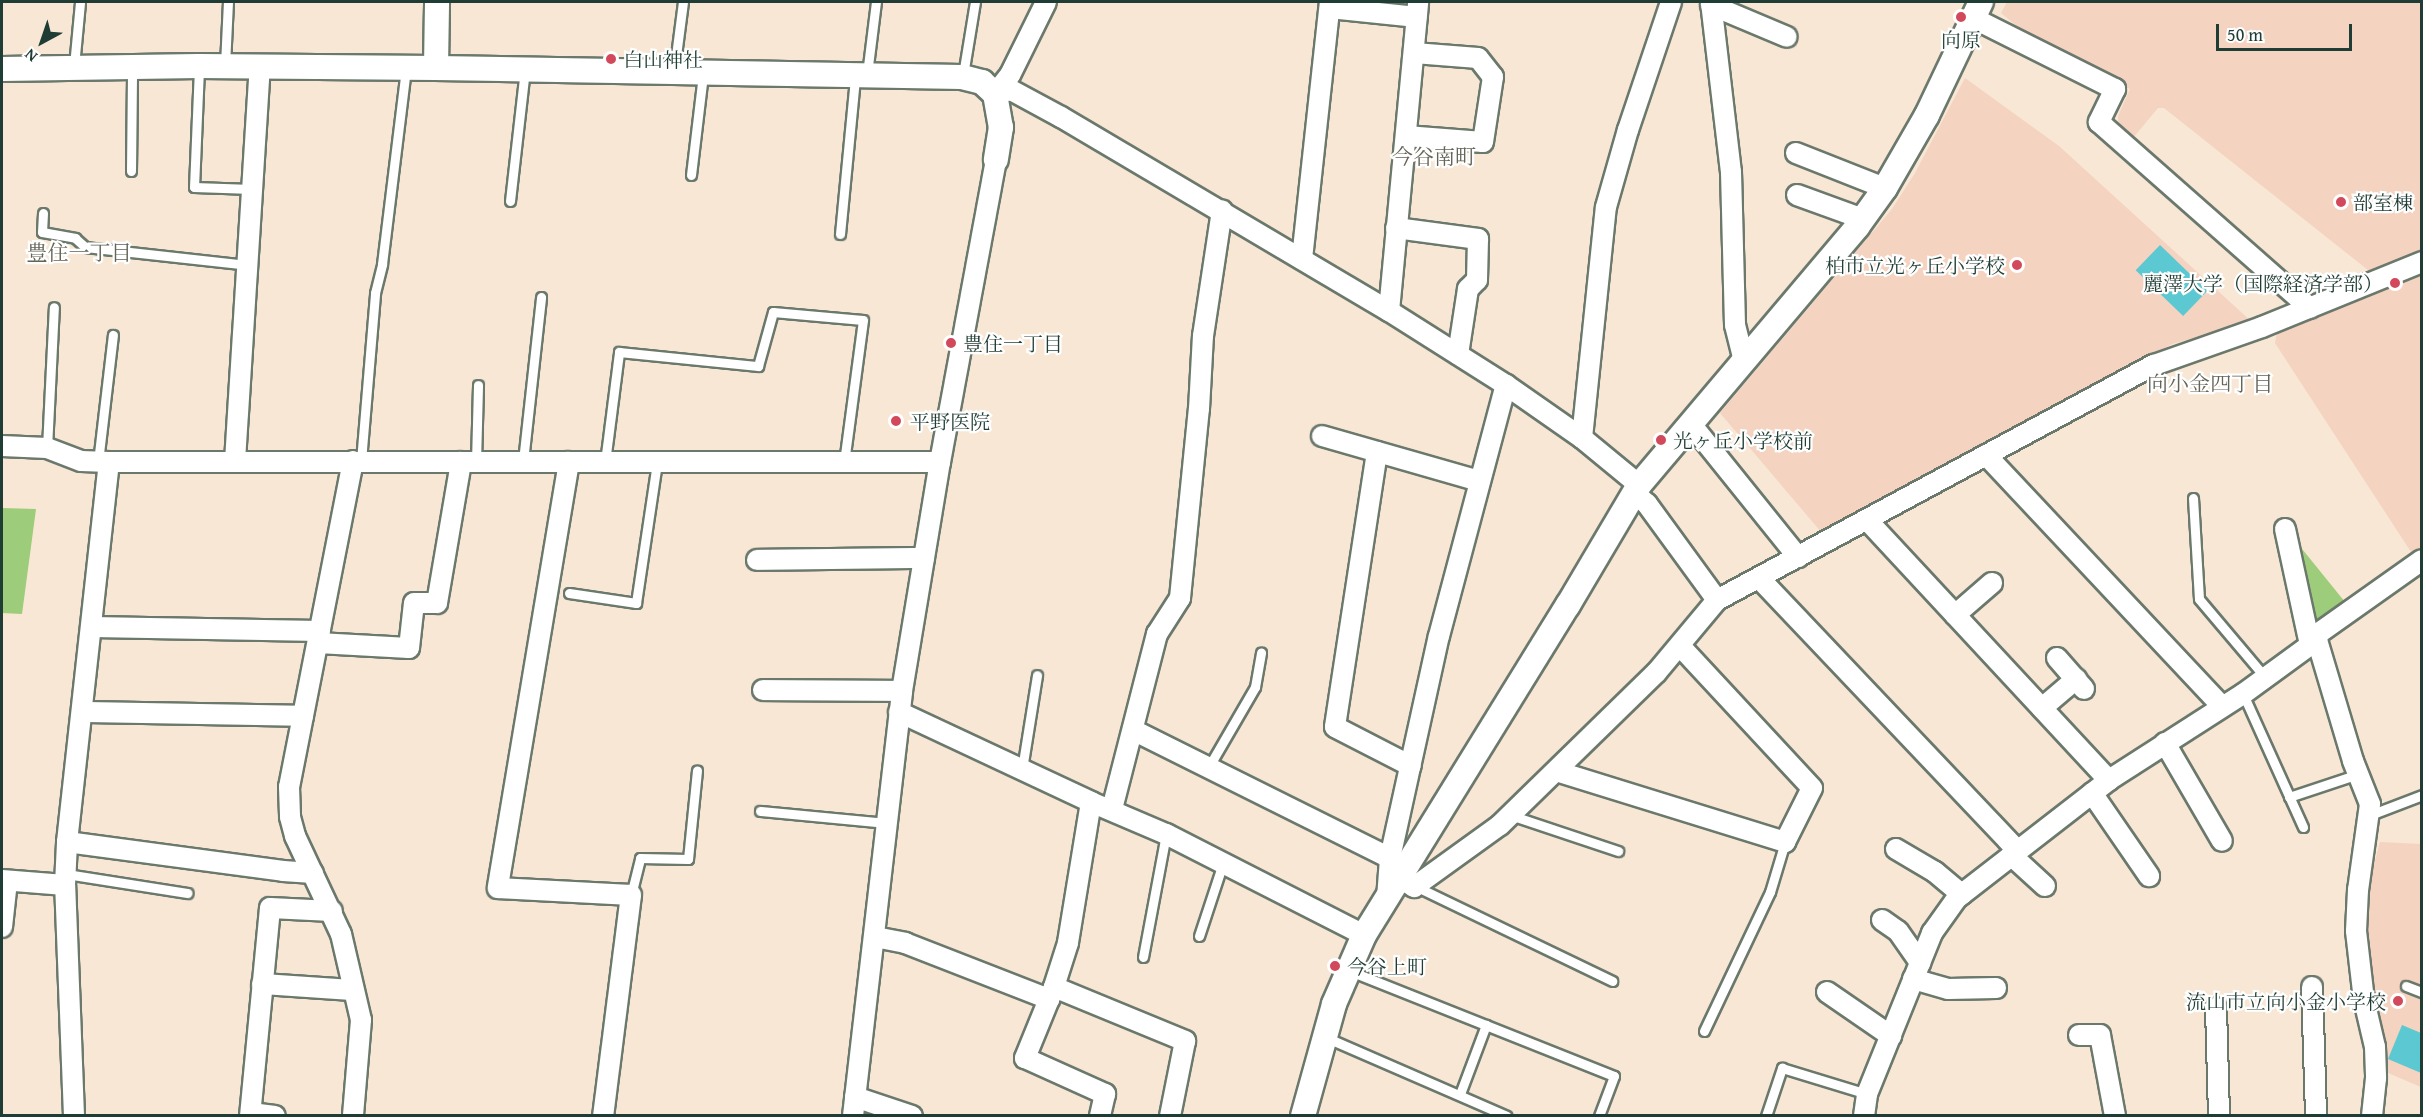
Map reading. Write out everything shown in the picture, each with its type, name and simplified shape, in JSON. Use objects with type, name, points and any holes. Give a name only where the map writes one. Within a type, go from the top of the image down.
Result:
[{"type":"street","points":[[436,68],[437,2]]},
{"type":"street","points":[[995,94],[1010,75],[1046,2]]},
{"type":"street","points":[[1582,438],[1606,207],[1628,130],[1671,2]]},
{"type":"street","points":[[1711,3],[1787,37]]},
{"type":"street","points":[[1711,3],[1731,172],[1735,325],[1744,362]]},
{"type":"street","points":[[1302,259],[1330,5],[1418,9],[1389,311]]},
{"type":"street","points":[[1304,1116],[1324,1037],[1347,970],[1364,934],[1387,900],[1637,489],[1863,219],[1885,188],[1927,115],[1977,10],[2115,89],[2099,122],[2310,308]]},
{"type":"street","points":[[1406,136],[1484,142],[1493,77],[1478,58],[1414,52]]},
{"type":"street","points":[[2,69],[260,66],[861,74],[962,77],[982,82],[995,94],[1001,127],[940,462],[902,691],[854,1107],[912,1116]]},
{"type":"street","points":[[235,461],[260,66]]},
{"type":"street","points":[[995,94],[1011,90],[1222,210],[1458,354],[1582,438],[1637,489],[1717,600]]},
{"type":"street","points":[[1796,153],[1885,188]]},
{"type":"street","points":[[1797,195],[1863,219]]},
{"type":"street","points":[[1112,809],[1157,634],[1180,598],[1199,409],[1203,336],[1222,210]]},
{"type":"street","points":[[1396,228],[1478,239],[1477,279],[1468,289],[1458,354]]},
{"type":"street","points":[[1402,874],[1510,815],[1680,646],[1717,600],[1868,521],[2154,364],[2310,308],[2421,262]]},
{"type":"street","points":[[1402,874],[1411,766],[1440,636],[1506,385]]},
{"type":"street","points":[[1690,424],[1798,556]]},
{"type":"street","points":[[1322,435],[1479,481]]},
{"type":"street","points":[[2,446],[47,448],[81,461],[104,462],[940,462]]},
{"type":"street","points":[[1377,452],[1335,727],[1411,766]]},
{"type":"street","points":[[1986,455],[2222,706]]},
{"type":"street","points":[[353,1116],[361,1020],[341,934],[295,836],[290,817],[290,787],[357,461]]},
{"type":"street","points":[[74,1116],[65,879],[67,842],[92,627],[104,462]]},
{"type":"street","points":[[92,627],[319,637],[409,648],[414,603],[438,603],[469,462]]},
{"type":"street","points":[[569,462],[498,888],[631,895],[603,1116]]},
{"type":"street","points":[[1868,521],[2109,780]]},
{"type":"street","points":[[2285,529],[2310,642]]},
{"type":"street","points":[[757,560],[924,558]]},
{"type":"street","points":[[1864,1116],[1867,1095],[1932,933],[1962,895],[2014,852],[2109,780],[2243,694],[2421,560]]},
{"type":"street","points":[[1759,578],[2045,886]]},
{"type":"street","points":[[1955,615],[1992,583]]},
{"type":"street","points":[[2310,642],[2317,640],[2370,804],[2358,890],[2356,931],[2364,1000],[2374,1047],[2376,1078],[2372,1116]]},
{"type":"street","points":[[1556,771],[1785,842],[1812,788],[1680,646]]},
{"type":"street","points":[[2042,708],[2080,684],[2057,658]]},
{"type":"street","points":[[763,690],[902,691]]},
{"type":"street","points":[[82,712],[303,716]]},
{"type":"street","points":[[899,712],[1091,802],[1112,809],[1166,834],[1364,934]]},
{"type":"street","points":[[1133,730],[1208,768],[1402,874]]},
{"type":"street","points":[[2165,743],[2222,841]]},
{"type":"street","points":[[2092,793],[2149,876]]},
{"type":"street","points":[[1091,802],[1068,943],[1052,993],[1025,1058],[1105,1094],[1100,1116]]},
{"type":"street","points":[[67,842],[313,873]]},
{"type":"street","points":[[1896,849],[1935,872],[1962,895]]},
{"type":"street","points":[[2,927],[4,881],[65,879]]},
{"type":"street","points":[[275,1116],[250,1114],[270,908],[332,911]]},
{"type":"street","points":[[1882,920],[1898,931],[1917,971],[1948,989],[1996,988]]},
{"type":"street","points":[[875,937],[905,943],[1185,1041],[1170,1116]]},
{"type":"street","points":[[262,984],[353,990]]},
{"type":"street","points":[[2312,987],[2316,1116]]},
{"type":"street","points":[[1827,992],[1891,1036]]},
{"type":"street","points":[[2216,1008],[2220,1116]]},
{"type":"street","points":[[2079,1035],[2100,1035],[2115,1116]]},
{"type":"lane","points":[[74,69],[80,2]]},
{"type":"lane","points":[[225,67],[228,2]]},
{"type":"lane","points":[[674,72],[683,2]]},
{"type":"lane","points":[[840,234],[861,74],[876,2]]},
{"type":"lane","points":[[962,77],[975,2]]},
{"type":"lane","points":[[199,66],[194,187],[252,189]]},
{"type":"lane","points":[[131,171],[132,68]]},
{"type":"lane","points":[[357,461],[375,293],[382,264],[406,68]]},
{"type":"lane","points":[[510,201],[525,69]]},
{"type":"lane","points":[[691,175],[704,72]]},
{"type":"lane","points":[[43,213],[42,232],[75,238],[85,247],[247,265]]},
{"type":"lane","points":[[523,461],[541,297]]},
{"type":"lane","points":[[47,448],[54,307]]},
{"type":"lane","points":[[605,462],[619,352],[758,366],[772,312],[863,320],[844,462]]},
{"type":"lane","points":[[104,462],[113,335]]},
{"type":"lane","points":[[469,462],[478,385]]},
{"type":"lane","points":[[569,593],[636,603],[657,462]]},
{"type":"lane","points":[[2193,498],[2199,598],[2265,677]]},
{"type":"lane","points":[[1208,768],[1255,687],[1262,653]]},
{"type":"lane","points":[[1022,770],[1037,675]]},
{"type":"lane","points":[[2243,694],[2303,826]]},
{"type":"lane","points":[[631,895],[640,858],[688,859],[697,770]]},
{"type":"lane","points":[[2289,797],[2359,774]]},
{"type":"lane","points":[[2370,815],[2421,795]]},
{"type":"lane","points":[[760,811],[887,824]]},
{"type":"lane","points":[[1510,815],[1618,851]]},
{"type":"lane","points":[[1143,957],[1166,834]]},
{"type":"lane","points":[[1704,1031],[1770,892],[1785,842]]},
{"type":"lane","points":[[1199,936],[1223,863]]},
{"type":"lane","points":[[1402,874],[1612,981]]},
{"type":"lane","points":[[65,879],[188,893]]},
{"type":"lane","points":[[1347,970],[1614,1076],[1599,1116]]},
{"type":"lane","points":[[2406,986],[2421,992]]},
{"type":"lane","points":[[1460,1094],[1486,1025]]},
{"type":"lane","points":[[1324,1037],[1507,1116]]},
{"type":"lane","points":[[1766,1116],[1782,1068],[1867,1095]]},
{"type":"shaded area","name":"麗澤大学（国際経済学部）","points":[[2007,2],[2421,2],[2421,557],[2413,555],[2275,343],[2277,333],[2369,296],[2368,270],[2164,108],[2158,108],[2133,138],[2118,127],[2118,116],[2130,89],[2041,46],[2001,13]]},
{"type":"shaded area","name":"柏市立光ヶ丘小学校","points":[[1965,78],[2059,146],[2252,322],[2172,344],[1822,533],[1720,413],[1892,209],[1915,173]]},
{"type":"shaded area","name":"流山市立向小金小学校","points":[[2380,842],[2421,844],[2421,1087],[2381,1070],[2380,1039],[2368,964],[2365,899]]},
{"type":"green space","points":[[2,508],[36,509],[22,614],[2,613]]},
{"type":"green space","points":[[2294,539],[2345,602],[2319,622],[2311,618]]},
{"type":"water","points":[[2160,245],[2207,291],[2183,316],[2136,270]]},
{"type":"water","points":[[2402,1025],[2421,1033],[2421,1073],[2388,1059]]},
{"type":"place","name":"向原","points":[[1961,17]]},
{"type":"place","name":"白山神社","points":[[611,59]]},
{"type":"place","name":"部室棟","points":[[2341,202]]},
{"type":"place","name":"柏市立光ヶ丘小学校","points":[[2017,265]]},
{"type":"place","name":"麗澤大学（国際経済学部）","points":[[2395,283]]},
{"type":"place","name":"豊住一丁目","points":[[951,343]]},
{"type":"place","name":"平野医院","points":[[896,421]]},
{"type":"place","name":"光ヶ丘小学校前","points":[[1661,440]]},
{"type":"place","name":"今谷上町","points":[[1335,966]]},
{"type":"place","name":"流山市立向小金小学校","points":[[2398,1001]]},
{"type":"district","name":"今谷南町","points":[[1434,157]]},
{"type":"district","name":"豊住一丁目","points":[[79,253]]},
{"type":"district","name":"向小金四丁目","points":[[2210,384]]}]
